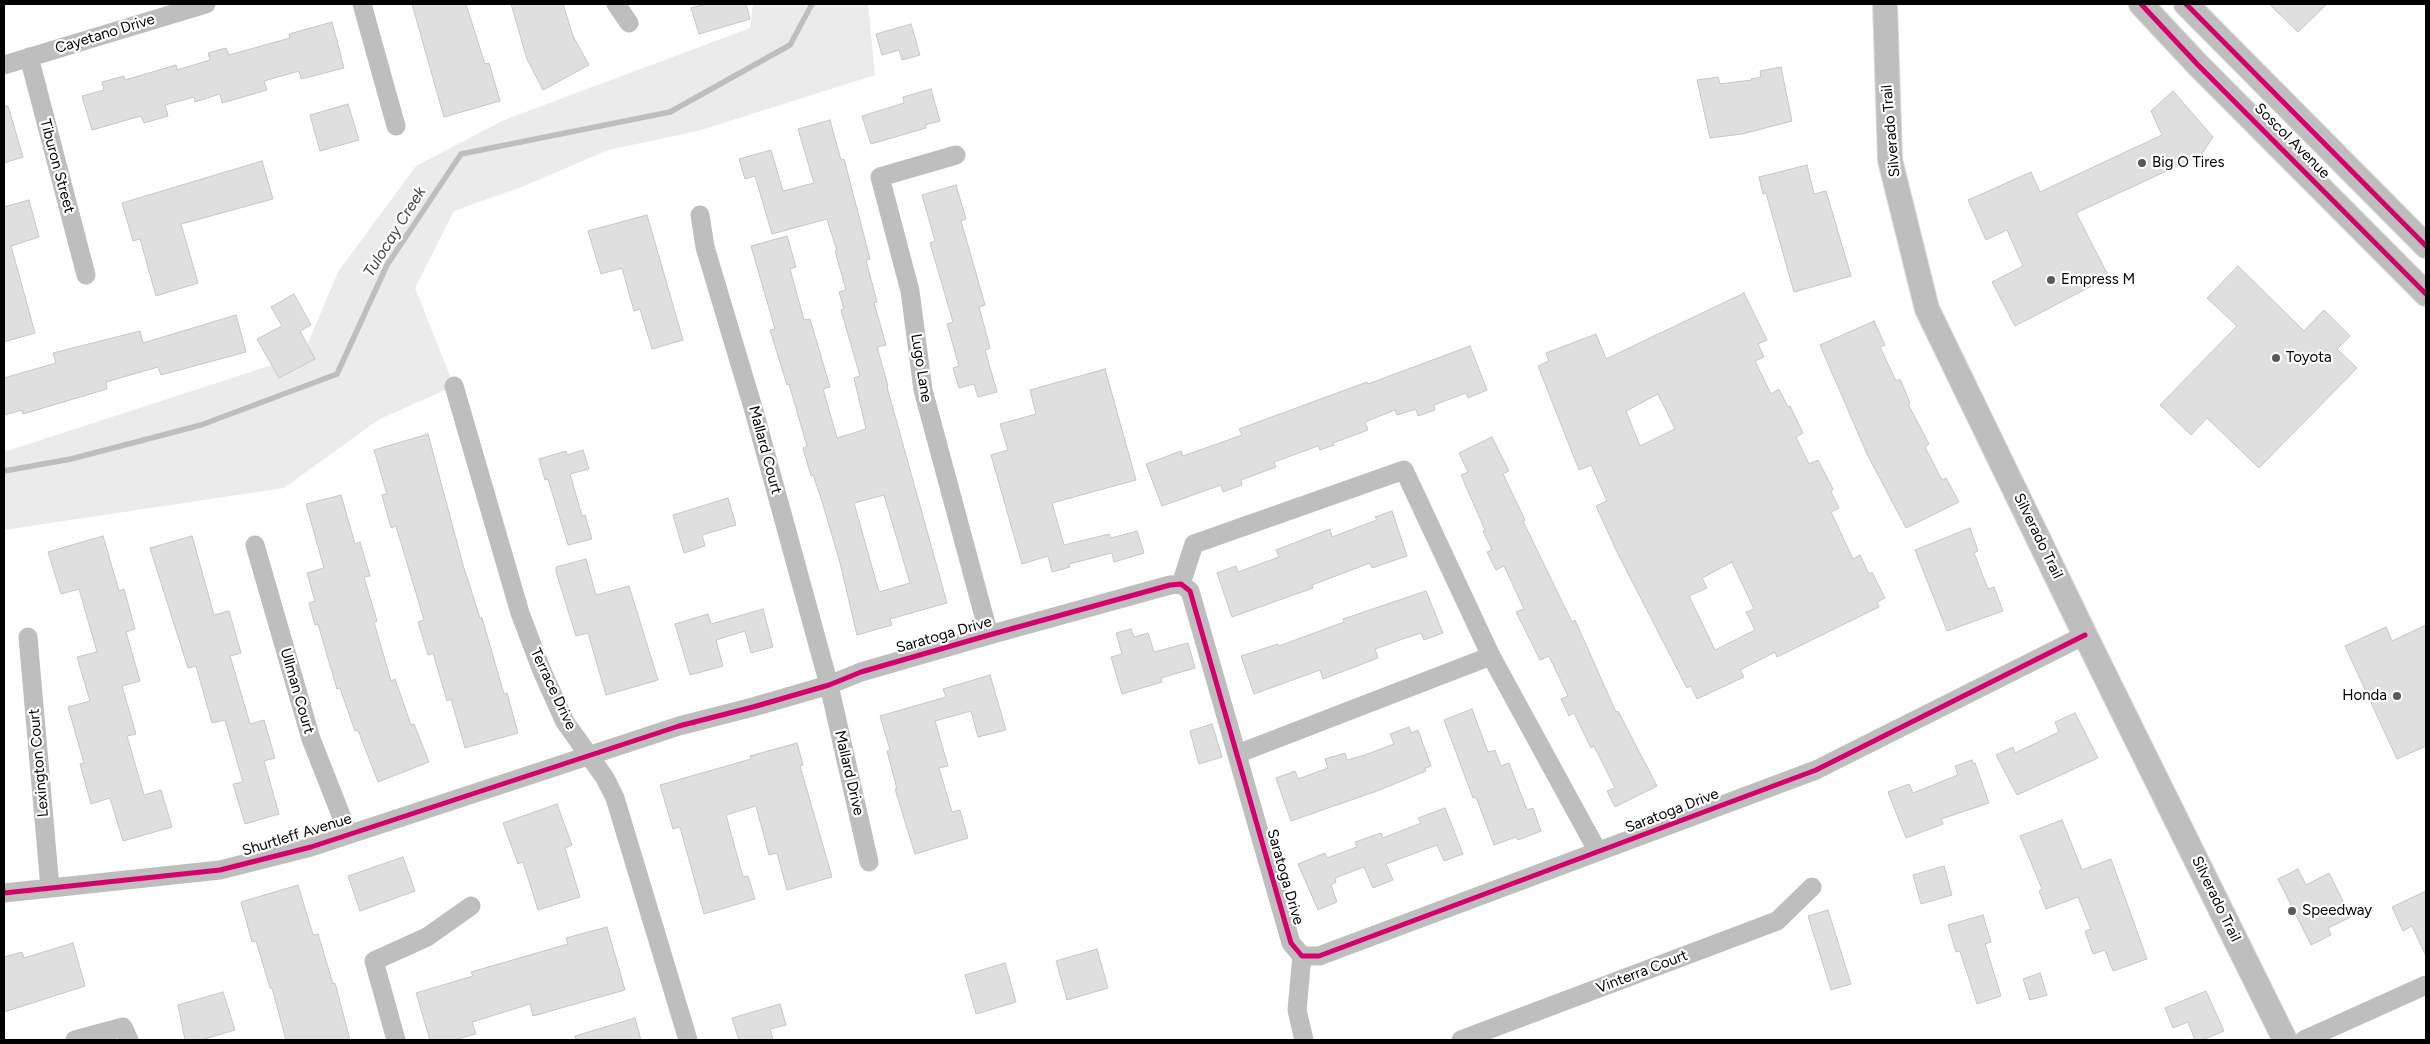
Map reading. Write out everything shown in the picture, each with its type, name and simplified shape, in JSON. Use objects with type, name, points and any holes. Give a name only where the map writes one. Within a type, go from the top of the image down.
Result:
[{"type":"main road","name":"Silverado Trail","points":[[1885,4],[1890,160],[1928,309],[2085,635],[2286,1040]]},
{"type":"main road","name":"Soscol Avenue","points":[[2141,4],[2198,65],[2426,294]]},
{"type":"main road","name":"Soscol Avenue","points":[[2186,4],[2426,246]]},
{"type":"street","name":"Cayetano Drive","points":[[4,65],[206,4]]},
{"type":"street","points":[[362,4],[396,126]]},
{"type":"street","points":[[616,4],[629,23]]},
{"type":"street","name":"Tiburon Street","points":[[29,58],[86,274]]},
{"type":"street","name":"Lugo Lane","points":[[956,155],[880,178],[910,291],[923,390],[989,635]]},
{"type":"street","name":"Mallard Court","points":[[700,215],[705,247],[754,411],[829,684]]},
{"type":"street","name":"Terrace Drive","points":[[454,386],[520,613],[542,671],[565,722],[605,778],[615,798],[688,1040]]},
{"type":"street","points":[[1181,584],[1194,544],[1404,470],[1491,656],[1598,852]]},
{"type":"street","name":"Ullman Court","points":[[256,545],[311,739],[348,833]]},
{"type":"street","name":"Saratoga Drive","points":[[588,755],[679,726],[829,684],[861,672],[989,635],[1170,585],[1181,584],[1190,591],[1291,943],[1302,956],[1319,956],[1816,770],[2085,635]]},
{"type":"street","name":"Lexington Court","points":[[28,637],[50,888]]},
{"type":"street","points":[[1237,754],[1491,656]]},
{"type":"street","name":"Mallard Drive","points":[[829,684],[869,862]]},
{"type":"street","name":"Shurtleff Avenue","points":[[4,893],[220,870],[312,847],[348,833],[588,755]]},
{"type":"street","name":"Vinterra Court","points":[[1461,1040],[1777,921],[1812,887]]},
{"type":"street","points":[[396,1040],[374,961],[427,937],[472,906]]},
{"type":"street","points":[[1302,956],[1297,1010],[1304,1040]]},
{"type":"street","points":[[2304,1040],[2426,985]]},
{"type":"street","points":[[75,1040],[123,1027],[129,1040]]},
{"type":"shaded area","points":[[753,4],[868,4],[875,75],[698,131],[608,150],[524,186],[454,211],[415,288],[454,386],[378,420],[284,488],[4,530],[4,452],[303,355],[338,272],[416,166],[504,120],[750,28]]},
{"type":"building","points":[[412,4],[466,4],[485,64],[489,63],[500,101],[444,117]]},
{"type":"building","points":[[511,4],[563,4],[573,36],[589,65],[543,90],[527,59]]},
{"type":"building","points":[[706,4],[746,4],[750,19],[699,34],[691,8]]},
{"type":"building","points":[[2269,4],[2327,4],[2298,32]]},
{"type":"building","points":[[332,22],[344,68],[301,79],[299,71],[264,81],[267,90],[222,103],[220,94],[195,102],[194,97],[165,105],[168,116],[144,123],[141,116],[92,130],[82,96],[104,90],[102,82],[124,76],[125,80],[176,65],[177,70],[210,60],[208,53],[226,48],[229,55],[290,38],[289,34]]},
{"type":"building","points":[[911,24],[920,55],[902,60],[899,50],[882,55],[876,34]]},
{"type":"building","points":[[1781,67],[1792,121],[1742,134],[1710,138],[1697,80],[1718,77],[1720,84],[1752,80],[1761,77],[1760,71]]},
{"type":"building","points":[[931,89],[940,121],[925,125],[926,128],[871,144],[862,116],[904,103],[903,97]]},
{"type":"building","name":"Big O Tires","points":[[2173,91],[2213,137],[2201,155],[2076,213],[2109,277],[2015,326],[1992,282],[2023,266],[2007,230],[1986,240],[1968,200],[2031,172],[2040,192],[2162,135],[2151,111]]},
{"type":"building","points":[[348,104],[359,140],[320,151],[310,115]]},
{"type":"building","points":[[4,106],[8,106],[23,157],[4,163]]},
{"type":"building","points":[[830,120],[841,160],[844,159],[870,259],[866,260],[877,302],[874,303],[886,345],[877,347],[947,603],[890,619],[892,625],[857,635],[840,563],[822,501],[813,475],[811,476],[803,448],[807,446],[789,384],[787,385],[770,330],[775,329],[751,246],[787,236],[796,267],[790,269],[804,320],[810,319],[830,387],[823,389],[837,438],[866,429],[854,378],[860,376],[841,310],[844,309],[839,292],[846,290],[835,251],[837,251],[827,219],[772,234],[755,176],[745,179],[739,159],[771,150],[783,191],[814,183],[798,129]],"holes":[[[884,495],[910,583],[879,592],[854,503]]]},
{"type":"building","points":[[262,161],[273,199],[181,224],[198,283],[156,296],[140,239],[133,241],[122,203]]},
{"type":"building","points":[[1807,165],[1814,194],[1826,191],[1851,276],[1794,292],[1766,193],[1763,194],[1759,177]]},
{"type":"building","points":[[956,185],[966,219],[961,221],[985,305],[979,307],[990,348],[985,350],[997,392],[978,397],[974,384],[959,388],[953,368],[959,366],[947,324],[953,322],[930,243],[935,241],[922,195]]},
{"type":"building","points":[[29,200],[39,237],[11,246],[35,333],[4,342],[4,207]]},
{"type":"building","points":[[647,215],[683,340],[652,349],[640,309],[634,311],[622,268],[601,274],[588,231]]},
{"type":"building","name":"Toyota","points":[[2238,266],[2304,331],[2324,310],[2350,336],[2337,349],[2357,368],[2259,468],[2207,418],[2191,435],[2160,405],[2237,326],[2207,298]]},
{"type":"building","points":[[1744,293],[1767,340],[1758,344],[1764,357],[1755,361],[1771,394],[1779,389],[1788,407],[1790,406],[1803,433],[1796,437],[1809,464],[1818,460],[1833,489],[1831,492],[1839,508],[1831,512],[1853,559],[1860,555],[1869,574],[1872,572],[1885,598],[1877,602],[1879,607],[1777,657],[1775,652],[1740,670],[1744,677],[1697,699],[1691,686],[1687,688],[1617,552],[1596,506],[1607,501],[1591,465],[1579,470],[1538,366],[1549,361],[1546,353],[1596,334],[1606,359]],"holes":[[[1658,394],[1675,429],[1640,446],[1626,411]],[[1732,562],[1754,609],[1746,612],[1755,630],[1715,650],[1689,596],[1707,588],[1702,578]]]},
{"type":"building","points":[[294,294],[311,325],[300,331],[315,359],[279,378],[257,339],[282,326],[271,307]]},
{"type":"building","points":[[236,315],[246,352],[161,375],[158,367],[106,382],[107,389],[23,414],[22,410],[4,415],[4,378],[56,363],[53,353],[140,331],[143,343]]},
{"type":"building","points":[[1874,321],[1885,345],[1880,347],[1896,381],[1900,379],[1910,403],[1908,404],[1929,444],[1925,447],[1942,480],[1946,478],[1959,502],[1906,528],[1867,454],[1820,345]]},
{"type":"building","points":[[1470,346],[1487,390],[1468,398],[1466,393],[1434,405],[1435,410],[1418,416],[1416,409],[1397,415],[1395,410],[1365,422],[1368,430],[1333,443],[1334,445],[1320,450],[1318,446],[1274,462],[1276,467],[1241,480],[1242,485],[1223,492],[1221,485],[1162,506],[1146,464],[1181,451],[1183,456],[1242,435],[1239,429]]},
{"type":"building","points":[[1105,369],[1136,480],[1052,503],[1064,545],[1109,534],[1111,538],[1137,531],[1144,553],[1114,562],[1112,553],[1069,564],[1070,567],[1052,572],[1048,556],[1022,564],[991,455],[1008,450],[1000,424],[1036,414],[1030,390]]},
{"type":"building","points":[[428,434],[463,565],[480,618],[482,618],[504,694],[507,693],[518,733],[465,748],[451,699],[447,701],[433,653],[428,655],[418,622],[424,620],[396,526],[391,528],[382,495],[387,494],[374,450]]},
{"type":"building","points":[[1492,437],[1509,471],[1503,474],[1525,520],[1523,521],[1572,622],[1575,620],[1616,712],[1618,711],[1657,786],[1615,807],[1607,791],[1615,788],[1594,746],[1591,748],[1574,713],[1569,716],[1561,699],[1568,696],[1549,656],[1540,660],[1516,612],[1524,609],[1504,566],[1496,570],[1487,552],[1492,550],[1461,475],[1468,472],[1459,453]]},
{"type":"building","points":[[583,450],[589,469],[570,474],[582,516],[585,515],[592,539],[568,545],[548,479],[545,480],[539,459],[566,451],[567,455]]},
{"type":"building","points":[[341,495],[355,544],[360,542],[370,576],[364,577],[377,621],[374,622],[391,681],[395,679],[411,725],[414,724],[429,762],[378,782],[358,730],[355,731],[340,688],[337,689],[318,624],[315,625],[309,603],[315,601],[307,573],[324,568],[306,504]]},
{"type":"building","points":[[728,498],[736,525],[702,535],[705,546],[684,553],[673,515]]},
{"type":"building","points":[[1392,511],[1407,556],[1372,568],[1370,563],[1312,585],[1313,588],[1232,617],[1217,573],[1236,566],[1238,572],[1279,557],[1276,550],[1330,529],[1332,537],[1377,520],[1375,517]]},
{"type":"building","points":[[1970,528],[1978,551],[1974,553],[1988,589],[1994,587],[2003,611],[1947,631],[1915,550]]},
{"type":"building","points":[[103,536],[119,591],[124,589],[135,629],[126,632],[140,681],[122,686],[136,734],[127,736],[144,795],[161,790],[172,827],[123,841],[110,798],[91,804],[80,764],[84,763],[68,707],[90,701],[77,657],[97,652],[79,589],[61,594],[48,552]]},
{"type":"building","points":[[192,536],[214,615],[229,611],[241,653],[230,656],[250,724],[264,720],[275,758],[264,761],[279,814],[245,824],[233,784],[243,782],[225,720],[212,723],[196,666],[188,668],[150,548]]},
{"type":"building","points":[[586,559],[596,595],[629,586],[658,680],[606,695],[588,633],[576,636],[556,572],[556,567]]},
{"type":"building","points":[[1426,591],[1443,633],[1424,640],[1421,633],[1375,649],[1378,658],[1323,679],[1320,670],[1254,694],[1241,656],[1278,644],[1279,646],[1344,622],[1343,619]]},
{"type":"building","points":[[763,609],[773,647],[751,653],[745,631],[716,640],[723,666],[690,675],[675,624],[708,614],[711,624]]},
{"type":"building","name":"Honda","points":[[2426,625],[2426,746],[2397,759],[2345,646],[2386,627],[2392,641]]},
{"type":"building","points":[[1131,629],[1134,637],[1148,633],[1154,652],[1188,643],[1195,668],[1161,678],[1162,682],[1122,694],[1111,657],[1122,654],[1116,633]]},
{"type":"building","points":[[990,675],[1006,730],[978,737],[971,711],[935,721],[948,766],[939,768],[952,812],[960,810],[968,838],[915,854],[895,789],[897,789],[887,751],[890,750],[880,716],[946,697],[943,689]]},
{"type":"building","points":[[1472,709],[1488,752],[1495,750],[1501,766],[1509,763],[1527,810],[1533,808],[1541,831],[1518,840],[1516,837],[1494,845],[1476,797],[1473,798],[1444,720]]},
{"type":"building","points":[[2075,713],[2098,758],[2017,795],[1996,755],[2013,747],[2015,753],[2059,732],[2055,722]]},
{"type":"building","points":[[1212,724],[1222,757],[1199,764],[1190,731]]},
{"type":"building","points":[[1409,727],[1411,733],[1418,730],[1431,766],[1425,768],[1426,771],[1377,791],[1291,821],[1276,778],[1295,771],[1298,779],[1328,768],[1325,759],[1345,753],[1347,760],[1394,744],[1390,734]]},
{"type":"building","points":[[797,743],[803,765],[800,766],[832,877],[787,890],[777,853],[769,855],[756,806],[726,815],[743,877],[748,876],[755,899],[704,914],[680,827],[673,829],[660,785],[751,759],[750,756]]},
{"type":"building","points":[[1972,760],[1973,764],[1975,763],[1989,803],[1941,819],[1943,824],[1906,838],[1888,792],[1909,784],[1913,793],[1958,775],[1955,766]]},
{"type":"building","points":[[557,804],[572,845],[565,848],[580,897],[538,910],[523,862],[518,864],[503,823]]},
{"type":"building","points":[[1445,808],[1463,854],[1444,861],[1437,845],[1386,864],[1393,880],[1373,888],[1364,867],[1335,878],[1336,882],[1331,885],[1337,902],[1318,910],[1298,864],[1325,853],[1327,858],[1357,847],[1355,842],[1381,833],[1383,838],[1421,823],[1418,818]]},
{"type":"building","points":[[2062,820],[2082,870],[2111,859],[2147,959],[2113,971],[2105,950],[2093,954],[2085,931],[2091,929],[2078,897],[2046,909],[2039,891],[2042,889],[2020,836]]},
{"type":"building","points":[[403,857],[415,891],[360,911],[348,876]]},
{"type":"building","points":[[1944,866],[1952,895],[1921,904],[1913,875]]},
{"type":"building","points":[[2298,869],[2306,885],[2329,873],[2351,917],[2328,928],[2331,935],[2311,945],[2278,879]]},
{"type":"building","points":[[298,885],[313,935],[318,934],[333,984],[335,983],[350,1040],[286,1040],[272,988],[270,988],[256,941],[252,942],[241,902]]},
{"type":"building","points":[[2426,891],[2426,956],[2412,926],[2403,931],[2392,907]]},
{"type":"building","points":[[1828,910],[1851,984],[1831,990],[1808,916]]},
{"type":"building","points":[[1983,915],[1991,942],[1985,944],[2001,996],[1977,1004],[1960,951],[1956,952],[1948,925]]},
{"type":"building","points":[[607,927],[625,990],[533,1016],[530,1004],[472,1022],[476,1034],[453,1040],[430,1040],[416,993],[473,976],[471,972],[568,944],[566,938]]},
{"type":"building","points":[[73,943],[85,986],[4,1012],[4,957],[22,952],[24,958]]},
{"type":"building","points":[[1097,949],[1108,988],[1067,1000],[1056,961]]},
{"type":"building","points":[[1005,963],[1016,1002],[976,1014],[965,975]]},
{"type":"building","points":[[2040,973],[2047,995],[2030,1000],[2023,979]]},
{"type":"building","points":[[2206,991],[2224,1031],[2202,1040],[2195,1040],[2188,1022],[2173,1028],[2165,1008]]},
{"type":"building","points":[[223,992],[235,1030],[201,1040],[185,1040],[178,1005]]},
{"type":"building","points":[[780,1004],[786,1025],[770,1029],[773,1040],[739,1040],[732,1018]]},
{"type":"building","points":[[635,1018],[641,1040],[576,1040],[575,1036]]},
{"type":"waterway","name":"Tulocay Creek","points":[[4,471],[71,459],[201,425],[337,374],[387,265],[461,154],[670,112],[790,45],[812,4]]},
{"type":"cycle path","points":[[2141,4],[2198,65],[2426,294]]},
{"type":"cycle path","points":[[2186,4],[2426,246]]},
{"type":"cycle path","points":[[4,893],[220,870],[311,847],[679,726],[829,685],[861,672],[989,635],[1170,585],[1181,584],[1190,591],[1291,943],[1302,956],[1319,956],[1816,770],[2085,635]]},
{"type":"place","name":"Big O Tires","points":[[2142,163]]},
{"type":"place","name":"Empress M","points":[[2051,280]]},
{"type":"place","name":"Toyota","points":[[2276,358]]},
{"type":"place","name":"Honda","points":[[2397,696]]},
{"type":"place","name":"Speedway","points":[[2292,911]]}]
